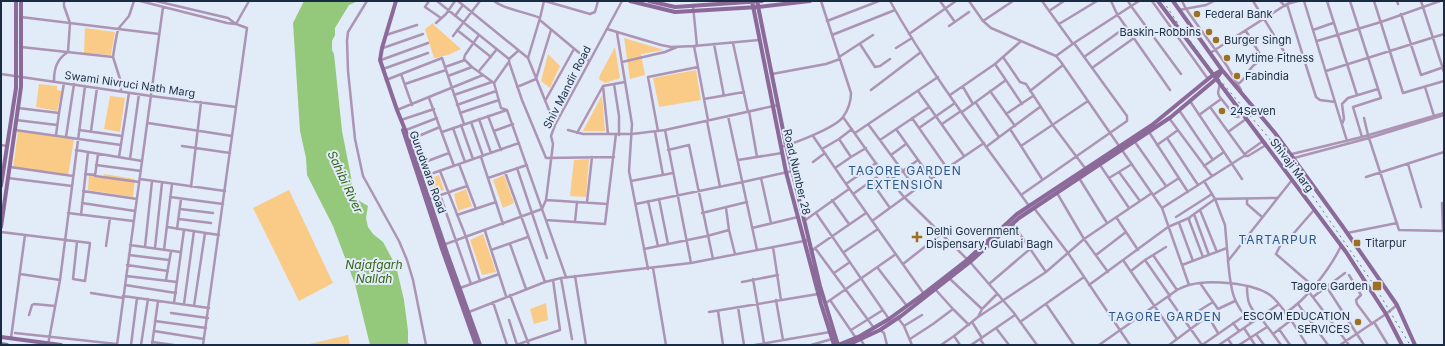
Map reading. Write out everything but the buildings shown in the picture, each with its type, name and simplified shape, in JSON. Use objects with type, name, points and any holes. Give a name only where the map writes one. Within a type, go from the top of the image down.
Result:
[{"type":"street","points":[[1,186],[14,130],[21,88],[18,76],[16,1]]},
{"type":"street","points":[[1,227],[8,178],[3,156],[7,146],[18,76],[21,47],[21,1]]},
{"type":"street","points":[[64,1],[64,6],[70,23],[68,52]]},
{"type":"street","points":[[121,91],[120,79],[113,57],[118,29],[130,16],[134,1]]},
{"type":"street","points":[[140,1],[247,28],[208,318],[203,345]]},
{"type":"street","points":[[156,1],[228,18],[236,24]]},
{"type":"street","points":[[236,24],[249,1]]},
{"type":"street","points":[[367,1],[348,32],[347,41],[348,71],[355,139],[363,176],[399,240],[407,260],[413,280],[426,345]]},
{"type":"street","points":[[396,1],[382,48],[380,60],[396,110],[404,130],[437,118]]},
{"type":"street","points":[[429,1],[425,7],[441,18]]},
{"type":"street","points":[[437,1],[509,60],[517,86],[546,158],[614,157]]},
{"type":"street","points":[[436,23],[456,1],[472,12],[528,58],[555,125]]},
{"type":"street","points":[[453,36],[480,1]]},
{"type":"street","points":[[494,1],[540,18]]},
{"type":"street","points":[[528,58],[544,1],[590,14],[595,12],[598,1]]},
{"type":"street","name":"Shiv Mandir Road","points":[[542,209],[546,200],[553,144],[551,136],[555,125],[588,61],[622,1]]},
{"type":"street","points":[[630,1],[642,2],[675,12],[758,7],[810,1]]},
{"type":"street","points":[[649,1],[675,7],[715,3],[762,1]]},
{"type":"street","name":"Road Number 28","points":[[752,1],[784,146],[792,171],[804,221],[806,241],[818,294],[834,345]]},
{"type":"street","name":"Road Number 28","points":[[757,1],[772,74],[775,105]]},
{"type":"street","points":[[784,146],[813,136],[843,117],[851,100],[851,93],[821,1]]},
{"type":"street","points":[[827,21],[879,1]]},
{"type":"street","points":[[890,1],[908,34],[961,112],[1029,206]]},
{"type":"street","points":[[940,1],[955,22]]},
{"type":"street","points":[[908,34],[956,1]]},
{"type":"street","points":[[969,1],[983,21],[991,28],[1020,42],[1056,56],[1063,65],[1120,145],[1162,208],[1189,285]]},
{"type":"street","points":[[983,21],[1013,1]]},
{"type":"street","points":[[1021,194],[1127,122],[1127,116],[1042,1]]},
{"type":"street","points":[[1059,24],[1097,1]]},
{"type":"street","points":[[1111,1],[1117,14],[1170,90]]},
{"type":"street","points":[[1128,1],[1181,74]]},
{"type":"street","points":[[1056,56],[1073,43],[1139,1]]},
{"type":"street","points":[[1152,1],[1208,79]]},
{"type":"street","name":"Shivaji Marg","points":[[1158,1],[1341,246],[1386,314],[1402,345]]},
{"type":"street","name":"Shivaji Marg","points":[[1172,1],[1222,70],[1276,133],[1293,156],[1397,306],[1415,345]]},
{"type":"street","points":[[1182,1],[1186,9],[1216,49],[1244,95]]},
{"type":"street","points":[[1179,10],[1214,1]]},
{"type":"street","points":[[1253,1],[1288,58]]},
{"type":"street","points":[[1280,1],[1286,5],[1316,98],[1335,102]]},
{"type":"street","points":[[1210,53],[1264,20],[1290,1]]},
{"type":"street","points":[[1286,5],[1298,1]]},
{"type":"street","points":[[1304,1],[1347,141]]},
{"type":"street","points":[[1327,1],[1358,96]]},
{"type":"street","points":[[1350,1],[1381,98],[1353,107],[1362,137]]},
{"type":"street","points":[[1374,1],[1403,93],[1444,81]]},
{"type":"street","points":[[1421,1],[1444,68],[1444,72]]},
{"type":"street","points":[[1317,41],[1381,22],[1440,1]]},
{"type":"street","points":[[1049,11],[1062,2]]},
{"type":"street","points":[[715,3],[716,10]]},
{"type":"street","points":[[455,16],[463,5]]},
{"type":"street","points":[[693,6],[698,67],[720,187]]},
{"type":"street","points":[[15,333],[88,340],[117,345],[163,7]]},
{"type":"street","points":[[832,35],[895,10]]},
{"type":"street","points":[[949,26],[969,12]]},
{"type":"street","points":[[1401,14],[1421,75],[1444,68]]},
{"type":"street","points":[[21,16],[159,34]]},
{"type":"street","points":[[541,21],[588,61]]},
{"type":"street","points":[[1313,30],[1333,23]]},
{"type":"street","points":[[386,35],[417,25]]},
{"type":"street","points":[[1084,57],[1126,27]]},
{"type":"street","points":[[607,29],[661,45],[696,46],[760,40]]},
{"type":"street","points":[[457,30],[491,57]]},
{"type":"street","points":[[536,79],[552,30]]},
{"type":"street","points":[[1246,31],[1264,61]]},
{"type":"street","points":[[617,33],[632,124],[629,165],[631,181],[648,269]]},
{"type":"street","points":[[382,48],[423,34]]},
{"type":"street","points":[[1326,70],[1444,34]]},
{"type":"street","points":[[479,36],[464,56],[465,60],[493,82],[501,108],[507,110],[566,277]]},
{"type":"street","points":[[772,74],[826,64],[840,58],[873,36]]},
{"type":"street","points":[[896,48],[912,38]]},
{"type":"street","points":[[1092,68],[1134,38]]},
{"type":"street","points":[[950,95],[995,64],[1020,42]]},
{"type":"street","points":[[380,60],[428,43]]},
{"type":"street","points":[[733,43],[757,157]]},
{"type":"street","points":[[714,44],[724,96]]},
{"type":"street","points":[[860,44],[875,67],[880,66],[890,59]]},
{"type":"street","points":[[622,62],[665,52],[678,46]]},
{"type":"street","points":[[21,47],[113,57]]},
{"type":"street","points":[[479,71],[497,49]]},
{"type":"street","points":[[545,101],[574,49]]},
{"type":"street","points":[[454,95],[493,82],[509,60],[518,51]]},
{"type":"street","points":[[54,81],[56,65],[62,56],[68,52]]},
{"type":"street","points":[[871,90],[921,52]]},
{"type":"street","points":[[383,69],[428,53]]},
{"type":"street","points":[[1238,84],[1246,76],[1254,64],[1264,61],[1303,56]]},
{"type":"street","points":[[1002,57],[1020,82],[1026,84],[1052,124],[1085,168]]},
{"type":"street","points":[[386,80],[442,58],[474,159]]},
{"type":"street","points":[[405,84],[465,60]]},
{"type":"street","points":[[995,64],[1022,104]]},
{"type":"street","points":[[1030,92],[1063,65]]},
{"type":"street","points":[[838,345],[856,338],[874,328],[924,294],[1034,208],[1135,142],[1180,110],[1227,66]]},
{"type":"street","points":[[448,76],[472,67]]},
{"type":"street","points":[[663,175],[648,77],[698,67]]},
{"type":"street","name":"Swami Nivruci Nath Marg","points":[[1,74],[236,107]]},
{"type":"street","points":[[401,74],[412,105]]},
{"type":"street","points":[[396,110],[412,105],[484,75]]},
{"type":"street","points":[[855,133],[938,77]]},
{"type":"street","points":[[848,345],[880,330],[898,318],[949,278],[1017,214],[1162,118],[1208,79],[1215,77]]},
{"type":"street","points":[[517,86],[536,79]]},
{"type":"street","points":[[942,124],[975,103],[1006,80]]},
{"type":"street","points":[[603,86],[625,82]]},
{"type":"street","points":[[56,135],[64,83]]},
{"type":"street","points":[[66,137],[74,84]]},
{"type":"street","points":[[546,220],[605,224],[618,134],[619,116],[614,84]]},
{"type":"street","points":[[1220,84],[1218,92],[1221,99],[1236,117],[1243,114]]},
{"type":"street","points":[[48,344],[60,280],[85,86]]},
{"type":"street","points":[[577,133],[603,86]]},
{"type":"street","points":[[603,86],[608,134]]},
{"type":"street","points":[[962,87],[999,137]]},
{"type":"street","points":[[1425,87],[1434,116]]},
{"type":"street","points":[[91,131],[97,88]]},
{"type":"street","points":[[1342,124],[1344,119],[1342,104],[1348,98],[1378,89]]},
{"type":"street","points":[[457,105],[496,91]]},
{"type":"street","points":[[918,91],[964,156]]},
{"type":"street","points":[[990,91],[1015,126]]},
{"type":"street","points":[[704,99],[744,92]]},
{"type":"street","points":[[119,157],[129,93]]},
{"type":"street","points":[[130,159],[139,94]]},
{"type":"street","points":[[1006,114],[1033,96]]},
{"type":"street","points":[[429,98],[454,166]]},
{"type":"street","points":[[1199,115],[1221,99]]},
{"type":"street","points":[[460,113],[499,100]]},
{"type":"street","points":[[1021,146],[1088,101]]},
{"type":"street","points":[[1190,101],[1242,179]]},
{"type":"street","points":[[191,186],[201,102]]},
{"type":"street","points":[[919,128],[956,103]]},
{"type":"street","points":[[568,130],[577,133],[632,134],[664,130],[775,105]]},
{"type":"street","points":[[880,140],[929,106]]},
{"type":"street","points":[[986,146],[1041,107]]},
{"type":"street","points":[[1210,107],[1244,156]]},
{"type":"street","points":[[18,108],[59,113]]},
{"type":"street","points":[[400,120],[434,109]]},
{"type":"street","points":[[442,132],[507,110]]},
{"type":"street","points":[[1180,110],[1213,160]]},
{"type":"street","points":[[1293,156],[1362,137],[1368,137],[1444,114]]},
{"type":"street","points":[[1293,156],[1368,137],[1444,114]]},
{"type":"street","points":[[488,116],[500,150]]},
{"type":"street","points":[[728,116],[757,250]]},
{"type":"street","points":[[843,117],[876,163],[904,198],[968,261],[989,284],[1015,315],[1037,345]]},
{"type":"street","points":[[912,118],[947,168]]},
{"type":"street","points":[[1169,118],[1212,176]]},
{"type":"street","points":[[1364,118],[1368,137],[1400,230],[1443,230],[1442,203]]},
{"type":"street","points":[[479,119],[491,153]]},
{"type":"street","points":[[1228,132],[1246,119]]},
{"type":"street","points":[[16,120],[58,125]]},
{"type":"street","points":[[471,122],[502,224]]},
{"type":"street","points":[[148,123],[232,136]]},
{"type":"street","points":[[494,131],[513,124]]},
{"type":"street","points":[[868,124],[916,189]]},
{"type":"street","points":[[409,140],[440,127]]},
{"type":"street","points":[[452,128],[465,162]]},
{"type":"street","points":[[822,149],[852,129]]},
{"type":"street","points":[[1010,129],[1042,179]]},
{"type":"street","points":[[14,130],[56,135],[121,146]]},
{"type":"street","points":[[79,130],[122,136]]},
{"type":"street","name":"Gurudwara Road","points":[[404,130],[409,140],[429,199],[442,246],[460,289],[466,313],[480,345]]},
{"type":"street","name":"Gurudwara Road","points":[[404,130],[406,141],[476,345]]},
{"type":"street","points":[[664,130],[691,263]]},
{"type":"street","points":[[896,130],[931,178]]},
{"type":"street","points":[[1157,145],[1178,130]]},
{"type":"street","points":[[1149,132],[1188,192]]},
{"type":"street","points":[[813,136],[924,294]]},
{"type":"street","points":[[1167,138],[1198,185]]},
{"type":"street","points":[[838,139],[851,157]]},
{"type":"street","points":[[1135,142],[1166,186]]},
{"type":"street","points":[[421,177],[519,143]]},
{"type":"street","points":[[872,221],[931,178],[984,143]]},
{"type":"street","points":[[1162,208],[1244,156],[1248,156],[1265,143]]},
{"type":"street","points":[[891,155],[906,144]]},
{"type":"street","points":[[1,145],[7,146]]},
{"type":"street","points":[[668,150],[689,145],[702,213],[713,259]]},
{"type":"street","points":[[182,146],[230,153]]},
{"type":"street","name":"Road Number 28","points":[[784,146],[782,153],[798,218],[811,252],[838,345]]},
{"type":"street","points":[[835,168],[866,148]]},
{"type":"street","points":[[76,150],[142,161]]},
{"type":"street","points":[[80,215],[88,152]]},
{"type":"street","points":[[1204,166],[1224,152]]},
{"type":"street","points":[[1366,177],[1444,152]]},
{"type":"street","points":[[417,165],[449,153]]},
{"type":"street","points":[[738,160],[782,153]]},
{"type":"street","points":[[813,162],[825,153]]},
{"type":"street","points":[[95,176],[98,154]]},
{"type":"street","points":[[587,202],[592,157]]},
{"type":"street","points":[[890,180],[918,160]]},
{"type":"street","points":[[846,184],[876,163]]},
{"type":"street","points":[[459,164],[476,209]]},
{"type":"street","points":[[1100,164],[1129,208]]},
{"type":"street","points":[[1109,178],[1132,164]]},
{"type":"street","points":[[1408,164],[1420,207]]},
{"type":"street","points":[[96,165],[141,171]]},
{"type":"street","points":[[488,178],[527,165]]},
{"type":"street","points":[[5,166],[73,176]]},
{"type":"street","points":[[517,168],[547,258]]},
{"type":"street","points":[[440,171],[466,238],[480,281]]},
{"type":"street","points":[[636,204],[792,171]]},
{"type":"street","points":[[505,172],[545,282]]},
{"type":"street","points":[[853,194],[884,172]]},
{"type":"street","points":[[1119,172],[1140,201]]},
{"type":"street","points":[[631,181],[673,173]]},
{"type":"street","points":[[86,174],[225,191]]},
{"type":"street","points":[[8,178],[72,186]]},
{"type":"street","points":[[761,178],[771,223]]},
{"type":"street","points":[[1079,178],[1107,223]]},
{"type":"street","points":[[941,345],[978,317],[1046,272],[1084,239],[1129,208],[1179,178]]},
{"type":"street","points":[[1228,261],[1292,180]]},
{"type":"street","points":[[144,247],[152,181]]},
{"type":"street","points":[[871,181],[890,208]]},
{"type":"street","points":[[1204,181],[1215,200],[1225,225],[1230,283],[1235,301],[1244,316],[1251,323]]},
{"type":"street","points":[[155,248],[162,183]]},
{"type":"street","points":[[164,250],[172,184]]},
{"type":"street","points":[[429,199],[467,186]]},
{"type":"street","points":[[804,221],[849,189]]},
{"type":"street","points":[[83,191],[137,199]]},
{"type":"street","points":[[1057,193],[1084,239],[1108,272]]},
{"type":"street","points":[[1176,217],[1212,194]]},
{"type":"street","points":[[440,195],[471,284]]},
{"type":"street","points":[[170,197],[223,204]]},
{"type":"street","points":[[1247,198],[1246,204],[1262,217]]},
{"type":"street","points":[[1089,285],[1168,227],[1189,218],[1215,200],[1278,198]]},
{"type":"street","points":[[177,229],[181,199]]},
{"type":"street","points":[[659,199],[668,244]]},
{"type":"street","points":[[546,200],[608,204]]},
{"type":"street","points":[[832,200],[849,224]]},
{"type":"street","points":[[648,201],[658,246]]},
{"type":"street","points":[[457,215],[496,202]]},
{"type":"street","points":[[575,222],[577,202]]},
{"type":"street","points":[[702,213],[747,202]]},
{"type":"street","points":[[82,203],[135,210]]},
{"type":"street","points":[[726,208],[729,230],[735,254]]},
{"type":"street","points":[[1034,208],[1068,253],[1130,345]]},
{"type":"street","points":[[180,209],[213,213]]},
{"type":"street","points":[[442,246],[542,209]]},
{"type":"street","points":[[1200,210],[1217,252]]},
{"type":"street","points":[[1314,210],[1287,241],[1284,238],[1276,254],[1314,286]]},
{"type":"street","points":[[68,213],[134,221]]},
{"type":"street","points":[[816,213],[889,319]]},
{"type":"street","points":[[811,252],[866,213]]},
{"type":"street","points":[[1194,214],[1209,255]]},
{"type":"street","points":[[1116,217],[1138,250]]},
{"type":"street","points":[[106,246],[110,218]]},
{"type":"street","points":[[752,228],[798,218]]},
{"type":"street","points":[[1189,218],[1203,257]]},
{"type":"street","points":[[178,219],[211,223]]},
{"type":"street","points":[[1179,223],[1193,261]]},
{"type":"street","points":[[1347,233],[1397,223]]},
{"type":"street","points":[[1013,224],[1046,272]]},
{"type":"street","points":[[167,227],[219,235]]},
{"type":"street","points":[[844,252],[878,229]]},
{"type":"street","points":[[174,303],[184,230]]},
{"type":"street","points":[[485,230],[506,296]]},
{"type":"street","points":[[644,249],[686,241],[729,230]]},
{"type":"street","points":[[184,304],[194,231]]},
{"type":"street","points":[[1,232],[90,243],[85,281],[73,279],[77,242]]},
{"type":"street","points":[[1096,255],[1126,232]]},
{"type":"street","points":[[194,306],[204,233]]},
{"type":"street","points":[[903,264],[941,234]]},
{"type":"street","points":[[11,338],[25,235]]},
{"type":"street","points":[[491,250],[529,237]]},
{"type":"street","points":[[466,313],[506,296],[561,278],[691,263],[806,241]]},
{"type":"street","points":[[510,244],[526,289]]},
{"type":"street","points":[[130,245],[180,252]]},
{"type":"street","points":[[1285,313],[1298,304],[1309,292],[1330,264],[1341,246]]},
{"type":"street","points":[[773,247],[781,300]]},
{"type":"street","points":[[1130,271],[1166,247]]},
{"type":"street","points":[[816,248],[874,328]]},
{"type":"street","points":[[1182,265],[1227,248]]},
{"type":"street","points":[[989,284],[1030,249]]},
{"type":"street","points":[[166,280],[171,251]]},
{"type":"street","points":[[825,303],[896,254]]},
{"type":"street","points":[[129,255],[169,260]]},
{"type":"street","points":[[1154,255],[1178,290]]},
{"type":"street","points":[[1123,260],[1177,340]]},
{"type":"street","points":[[1145,260],[1202,345],[1244,316]]},
{"type":"street","points":[[834,273],[850,262]]},
{"type":"street","points":[[128,265],[168,271]]},
{"type":"street","points":[[877,267],[907,306]]},
{"type":"street","points":[[653,268],[666,345]]},
{"type":"street","points":[[1313,296],[1345,272]]},
{"type":"street","points":[[20,274],[60,280]]},
{"type":"street","points":[[460,289],[499,274]]},
{"type":"street","points":[[742,282],[778,274]]},
{"type":"street","points":[[1349,275],[1361,295],[1356,300],[1356,304],[1373,323],[1388,345]]},
{"type":"street","points":[[126,276],[177,282]]},
{"type":"street","points":[[575,276],[586,345]]},
{"type":"street","points":[[1020,322],[1084,277]]},
{"type":"street","points":[[561,278],[572,339]]},
{"type":"street","points":[[949,278],[982,309]]},
{"type":"street","points":[[753,279],[764,344]]},
{"type":"street","points":[[509,320],[517,345],[560,330],[552,280]]},
{"type":"street","points":[[1200,283],[1219,309],[1235,301]]},
{"type":"street","points":[[1099,345],[1178,290],[1189,285],[1200,283],[1230,283],[1248,286],[1266,293],[1278,304],[1307,345]]},
{"type":"street","points":[[125,285],[176,293]]},
{"type":"street","points":[[1248,286],[1247,299],[1249,306],[1281,345]]},
{"type":"street","points":[[1326,286],[1364,345]]},
{"type":"street","points":[[935,289],[952,309],[969,325]]},
{"type":"street","points":[[1309,292],[1349,345]]},
{"type":"street","points":[[91,293],[148,299],[209,308]]},
{"type":"street","points":[[709,312],[818,294]]},
{"type":"street","points":[[978,317],[982,309],[997,294]]},
{"type":"street","points":[[510,295],[528,345]]},
{"type":"street","points":[[131,345],[136,298]]},
{"type":"street","points":[[141,345],[148,299]]},
{"type":"street","points":[[776,300],[783,340]]},
{"type":"street","points":[[830,300],[856,338]]},
{"type":"street","points":[[158,301],[152,343],[174,345]]},
{"type":"street","points":[[493,302],[507,345]]},
{"type":"street","points":[[1184,320],[1213,302]]},
{"type":"street","points":[[29,315],[32,305],[34,304],[55,306]]},
{"type":"street","points":[[1046,304],[1074,345]]},
{"type":"street","points":[[1220,345],[1278,304]]},
{"type":"street","points":[[1298,304],[1328,345]]},
{"type":"street","points":[[1340,345],[1397,306]]},
{"type":"street","points":[[738,307],[744,345]]},
{"type":"street","points":[[910,339],[952,309]]},
{"type":"street","points":[[851,330],[883,310]]},
{"type":"street","points":[[718,311],[723,345]]},
{"type":"street","points":[[171,313],[208,318]]},
{"type":"street","points":[[904,326],[922,315]]},
{"type":"street","points":[[971,345],[1015,315]]},
{"type":"street","points":[[1169,345],[1208,316],[1218,333]]},
{"type":"street","points":[[898,318],[904,326],[912,345]]},
{"type":"street","points":[[155,321],[206,328]]},
{"type":"street","points":[[1272,334],[1290,321]]},
{"type":"street","points":[[972,322],[984,345]]},
{"type":"street","points":[[1233,323],[1239,331]]},
{"type":"street","points":[[1240,345],[1267,327]]},
{"type":"street","points":[[996,328],[1009,345]]},
{"type":"street","points":[[1244,328],[1255,345]]},
{"type":"street","points":[[1279,329],[1290,345]]},
{"type":"street","points":[[880,330],[884,333],[887,345]]},
{"type":"street","points":[[154,331],[204,339]]},
{"type":"street","points":[[756,345],[830,332]]},
{"type":"street","points":[[1256,334],[1264,345]]},
{"type":"street","points":[[954,336],[960,345]]},
{"type":"street","points":[[1,337],[61,345]]},
{"type":"street","points":[[811,345],[832,339]]},
{"type":"street","points":[[1228,339],[1232,345]]},
{"type":"street","points":[[861,340],[864,345]]},
{"type":"street","points":[[1,344],[7,345]]},
{"type":"shaded area","points":[[433,23],[461,49],[448,55],[434,58],[425,29]]},
{"type":"shaded area","points":[[85,28],[115,32],[111,55],[84,53]]},
{"type":"shaded area","points":[[624,38],[664,50],[641,54],[645,75],[630,79]]},
{"type":"shaded area","points":[[615,47],[620,78],[605,83],[599,79],[600,75]]},
{"type":"shaded area","points":[[548,54],[560,66],[550,88],[541,81]]},
{"type":"shaded area","points":[[696,70],[701,100],[659,107],[653,78]]},
{"type":"shaded area","points":[[39,84],[57,86],[57,90],[62,91],[57,111],[36,107]]},
{"type":"shaded area","points":[[602,95],[605,131],[583,131]]},
{"type":"shaded area","points":[[110,96],[125,98],[120,132],[104,129]]},
{"type":"shaded area","points":[[18,131],[74,139],[68,176],[13,168]]},
{"type":"shaded area","points":[[589,159],[586,197],[570,196],[574,160]]},
{"type":"shaded area","points":[[89,173],[95,173],[96,178],[103,178],[104,174],[135,179],[133,197],[88,190]]},
{"type":"shaded area","points":[[439,175],[444,190],[431,194],[426,180]]},
{"type":"shaded area","points":[[504,175],[514,203],[503,208],[493,180]]},
{"type":"shaded area","points":[[466,189],[472,206],[458,211],[454,194]]},
{"type":"shaded area","points":[[289,190],[333,283],[299,301],[253,208]]},
{"type":"shaded area","points":[[483,234],[496,272],[482,275],[470,240]]},
{"type":"shaded area","points":[[546,303],[548,320],[534,324],[530,309]]},
{"type":"shaded area","points":[[348,335],[350,345],[305,345]]},
{"type":"water","name":"Najafgarh Nallah","points":[[304,1],[358,1],[349,5],[335,28],[335,35],[332,41],[342,131],[352,182],[350,189],[353,197],[368,206],[366,218],[368,227],[373,234],[383,242],[396,266],[404,300],[408,343],[413,345],[370,345],[355,284],[333,226],[307,175],[306,158],[300,131],[293,23]]},
{"type":"railway","points":[[1163,1],[1209,67],[1268,137],[1303,182],[1374,285],[1410,345]]},
{"type":"place","name":"Federal Bank","points":[[1197,14]]},
{"type":"place","name":"Baskin-Robbins","points":[[1209,32]]},
{"type":"place","name":"Burger Singh","points":[[1216,40]]},
{"type":"place","name":"Mytime Fitness","points":[[1227,58]]},
{"type":"place","name":"Fabindia","points":[[1237,76]]},
{"type":"place","name":"24Seven","points":[[1222,111]]},
{"type":"place","name":"Delhi Government Dispensary, Gulabi Bagh","points":[[917,237]]},
{"type":"place","name":"Titarpur","points":[[1357,243]]},
{"type":"place","name":"Tagore Garden","points":[[1377,286]]},
{"type":"place","name":"ESCOM EDUCATION SERVICES","points":[[1358,322]]},
{"type":"district","name":"TAGORE GARDEN EXTENSION","points":[[905,178]]},
{"type":"district","name":"TARTARPUR","points":[[1278,240]]},
{"type":"district","name":"TAGORE GARDEN","points":[[1165,317]]},
{"type":"water label","name":"Sahibi River","points":[[345,182]]}]
